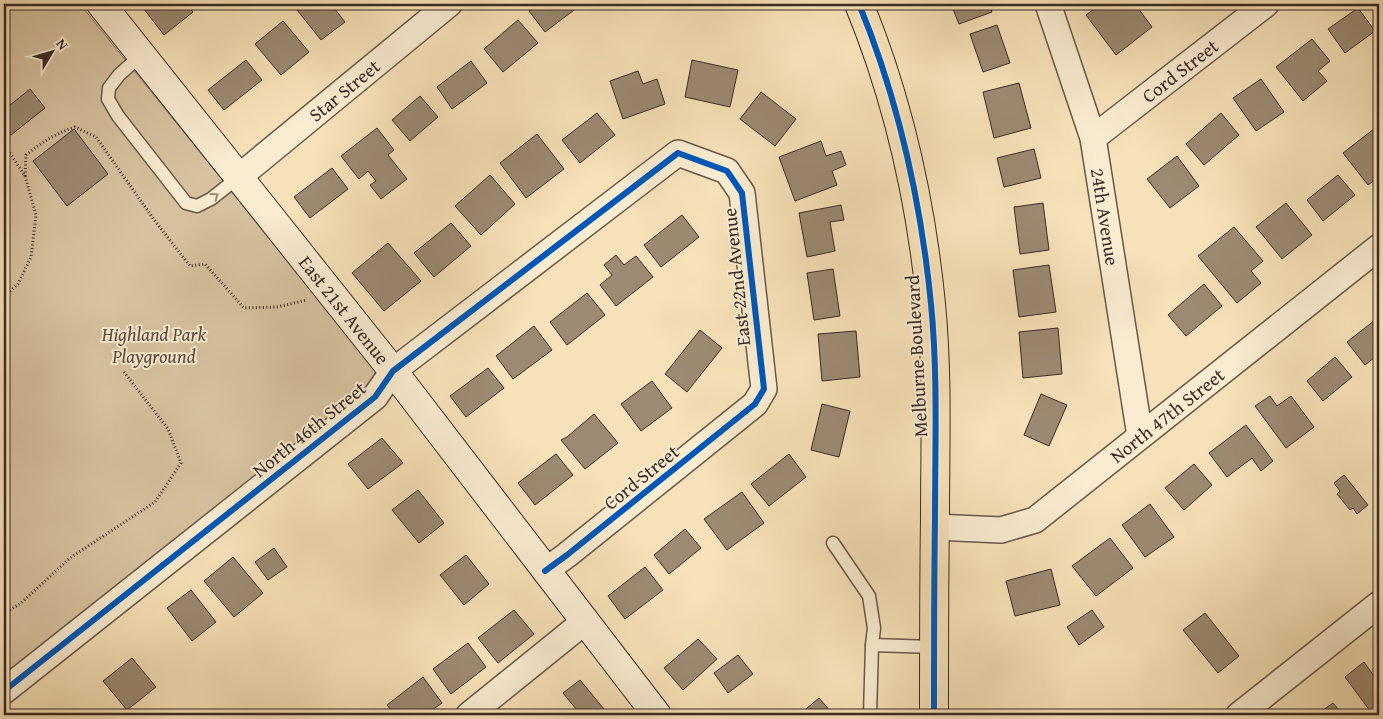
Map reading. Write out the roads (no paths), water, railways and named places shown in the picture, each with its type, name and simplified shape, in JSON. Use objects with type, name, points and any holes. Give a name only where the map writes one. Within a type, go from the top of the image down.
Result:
[{"type":"main road","name":"Melburne Boulevard","points":[[859,4],[895,108],[917,208],[931,305],[936,382],[934,715]]},
{"type":"street","name":"East 21st Avenue","points":[[102,4],[393,371],[544,571],[657,715]]},
{"type":"street","name":"Star Street","points":[[240,176],[449,4]]},
{"type":"street","name":"24th Avenue","points":[[1048,4],[1093,138],[1140,436]]},
{"type":"street","name":"Cord Street","points":[[1093,138],[1266,4]]},
{"type":"street","name":"North 46th Street","points":[[4,691],[375,397],[393,371],[678,153]]},
{"type":"street","name":"East 22nd Avenue","points":[[678,153],[727,171],[742,193],[764,389],[755,404]]},
{"type":"street","name":"North 47th Street","points":[[934,527],[1001,530],[1034,520],[1379,247]]},
{"type":"street","name":"Cord Street","points":[[544,571],[567,555],[755,404]]},
{"type":"street","points":[[1239,715],[1379,604]]},
{"type":"street","points":[[469,715],[584,622]]},
{"type":"lane","points":[[142,54],[119,75],[109,88],[108,99],[118,116],[186,203],[197,206],[211,199],[240,176]]},
{"type":"lane","points":[[834,543],[868,596],[874,628],[870,715]]},
{"type":"lane","points":[[872,645],[934,647]]},
{"type":"park label","name":"Highland Park Playground","points":[[154,345]]}]
